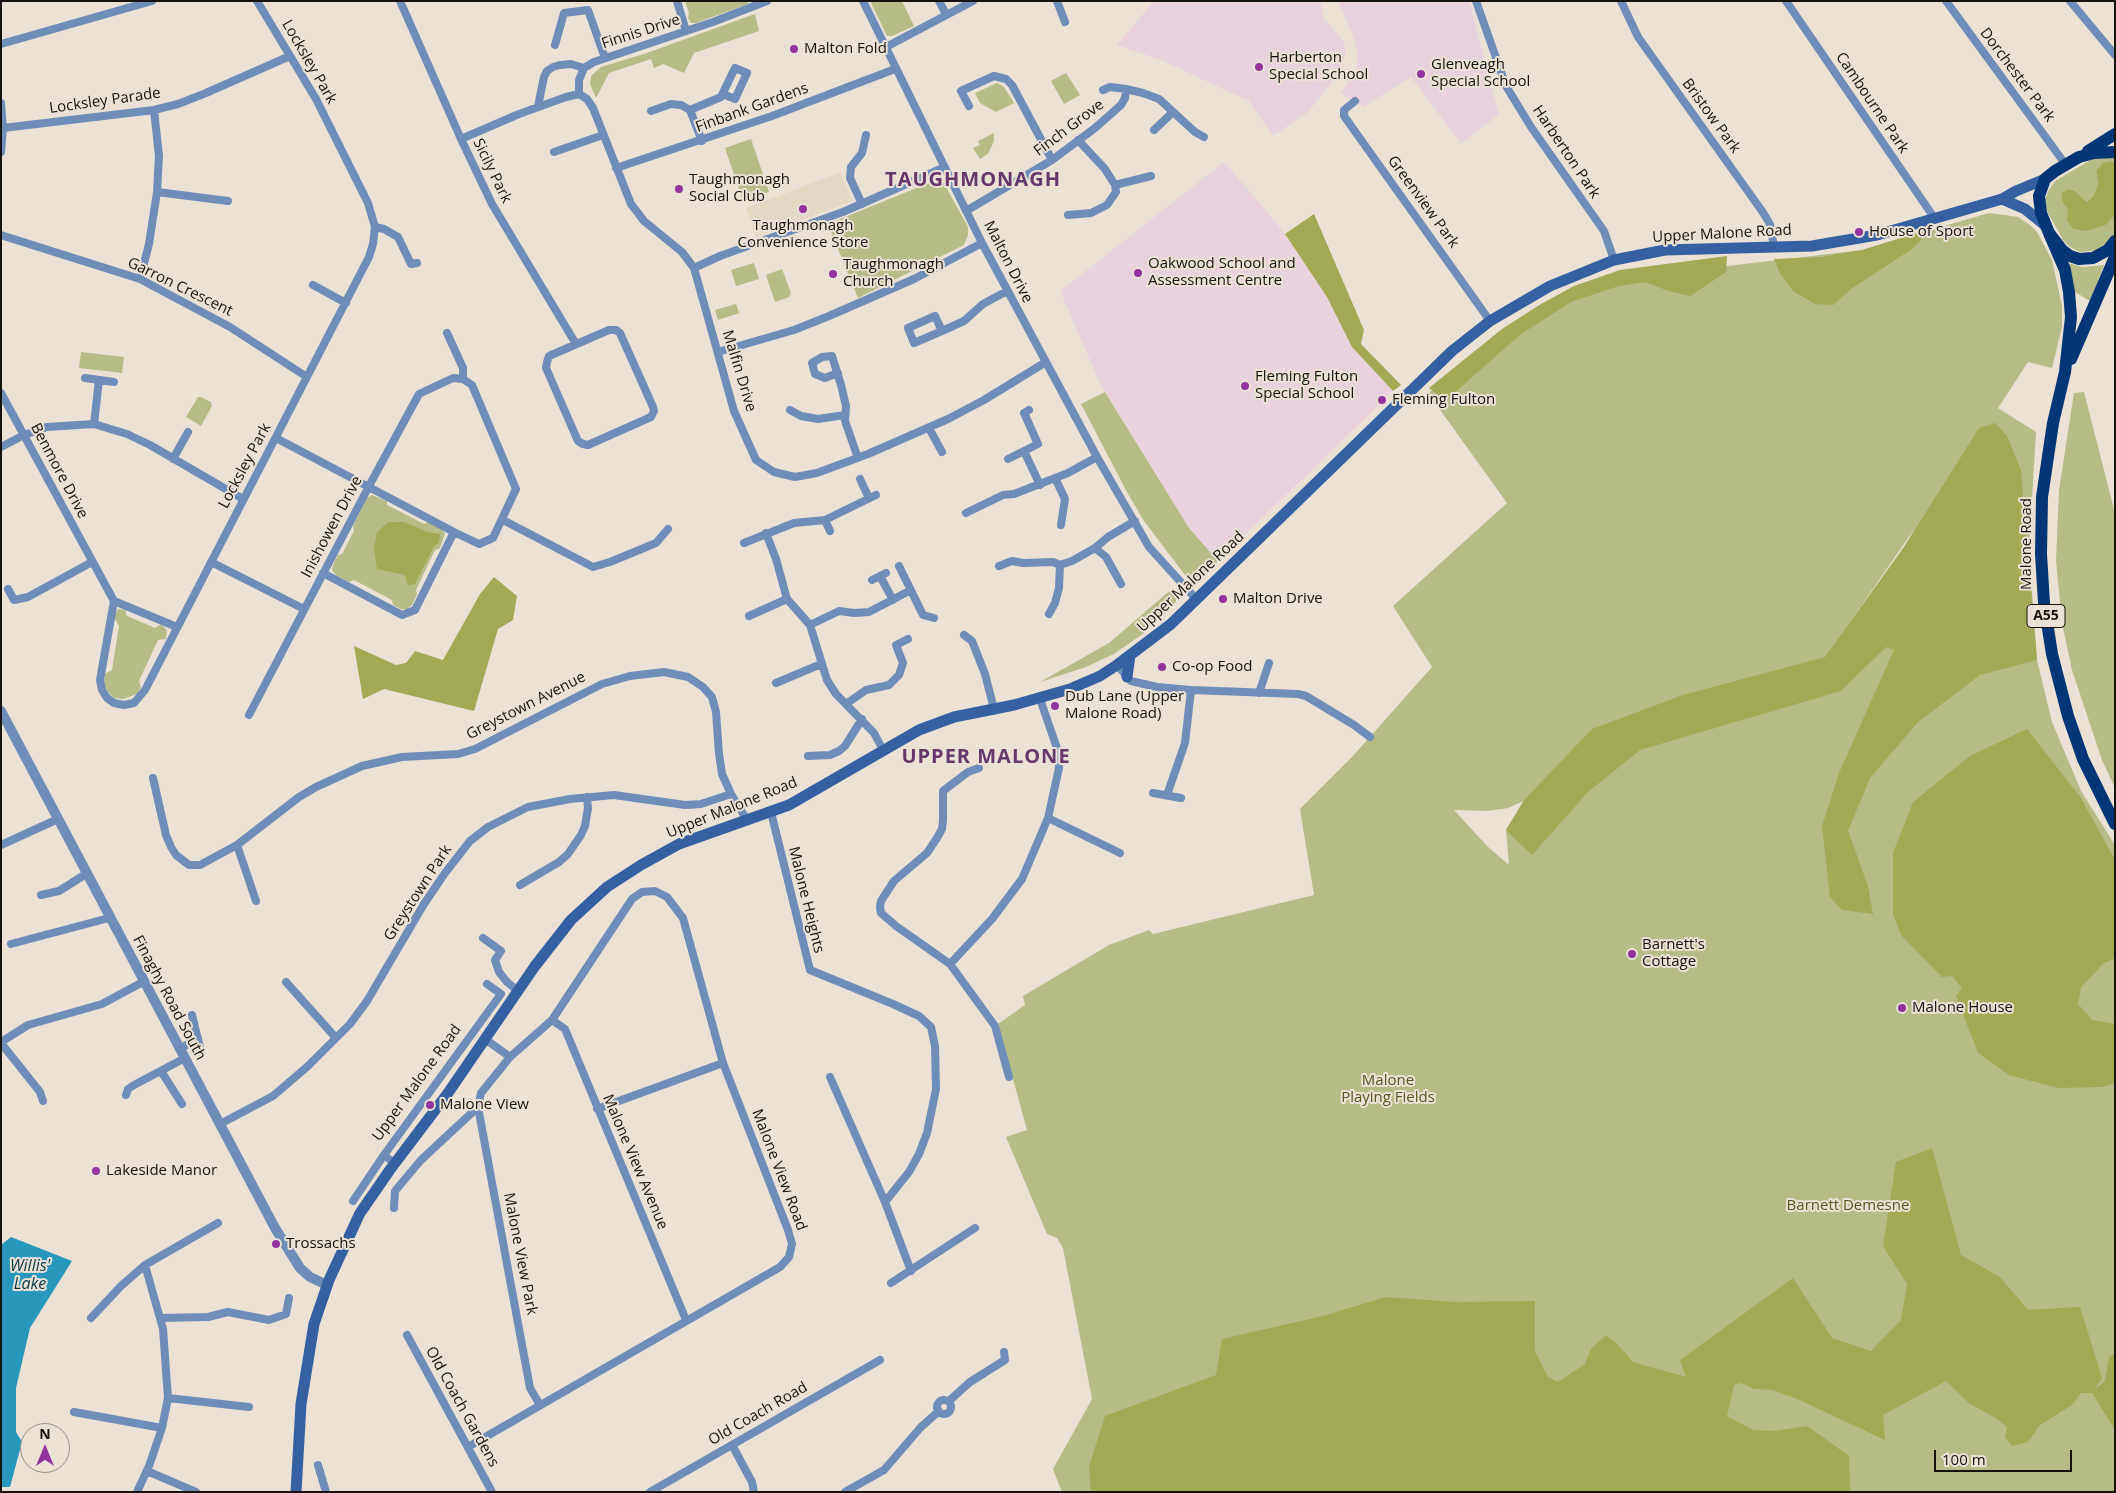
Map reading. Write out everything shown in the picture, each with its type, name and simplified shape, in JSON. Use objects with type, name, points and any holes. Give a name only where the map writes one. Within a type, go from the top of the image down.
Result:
[{"type":"highway","points":[[2045,179],[2115,134]]},
{"type":"highway","points":[[2079,157],[2094,153],[2115,152]]},
{"type":"highway","name":"A55","points":[[2045,179],[2039,196],[2041,213],[2048,230],[2062,250],[2070,256],[2094,258],[2101,255],[2115,240]]},
{"type":"highway","name":"Malone Road","points":[[2048,230],[2061,260],[2071,303],[2065,372],[2053,423],[2042,497],[2041,554],[2044,603],[2052,654],[2068,716],[2083,759],[2115,824]]},
{"type":"highway","name":"Malone Road","points":[[2065,372],[2115,257]]},
{"type":"main road","name":"Upper Malone Road","points":[[296,1492],[301,1404],[314,1324],[327,1285],[360,1213],[394,1163],[448,1093],[518,991],[571,920],[607,887],[679,844],[771,812],[813,792],[936,722],[1040,699],[1100,676],[1163,631],[1197,600],[1452,351],[1490,321],[1550,286],[1614,260],[1665,250],[1812,246],[1848,240],[1935,219],[2002,199],[2045,179]]},
{"type":"main road","points":[[2002,199],[2025,209],[2048,230]]},
{"type":"main road","points":[[1126,677],[1130,655]]},
{"type":"street","points":[[1,44],[152,1]]},
{"type":"street","name":"Locksley Park","points":[[114,601],[100,680],[102,690],[107,698],[114,703],[124,705],[134,703],[145,690],[369,257],[375,226],[368,203],[316,99],[257,1]]},
{"type":"street","name":"Sicily Park","points":[[400,1],[492,204],[576,344]]},
{"type":"street","points":[[677,1],[686,31]]},
{"type":"street","name":"Malton Drive","points":[[863,1],[982,243],[1097,457],[1149,547],[1197,600]]},
{"type":"street","points":[[939,1],[946,14]]},
{"type":"street","points":[[886,47],[973,1]]},
{"type":"street","points":[[1057,1],[1065,22]]},
{"type":"street","name":"Harberton Park","points":[[1476,1],[1506,86],[1531,127],[1604,231],[1614,260]]},
{"type":"street","name":"Bristow Park","points":[[1621,1],[1638,37],[1762,211],[1770,224],[1774,247]]},
{"type":"street","name":"Cambourne Park","points":[[1786,1],[1935,219]]},
{"type":"street","name":"Dorchester Park","points":[[1946,1],[2066,164]]},
{"type":"street","points":[[2070,1],[2115,55]]},
{"type":"street","name":"Finnis Drive","points":[[584,68],[605,58],[686,31],[763,2]]},
{"type":"street","points":[[555,45],[564,13],[588,10],[605,58]]},
{"type":"street","name":"Locksley Parade","points":[[3,128],[154,110],[178,104],[290,56]]},
{"type":"street","points":[[461,139],[538,106],[579,94],[579,80],[584,68],[571,64],[553,66],[544,77],[538,106]]},
{"type":"street","name":"Finbank Gardens","points":[[616,168],[702,141],[895,69]]},
{"type":"street","points":[[969,106],[961,92],[994,76],[1006,79],[1012,85],[1052,160]]},
{"type":"street","name":"Finch Grove","points":[[1103,90],[1110,87],[1126,88],[1160,99],[1190,128],[1204,137]]},
{"type":"street","name":"Finch Grove","points":[[966,211],[1052,160],[1121,105],[1125,98],[1126,88]]},
{"type":"street","name":"Malfin Drive","points":[[579,94],[587,99],[593,108],[630,204],[644,221],[682,252],[694,268],[734,411],[756,460],[774,472],[795,477],[817,473],[858,458],[929,428],[984,400],[1046,362]]},
{"type":"street","points":[[690,110],[721,97],[723,94]]},
{"type":"street","name":"Greenview Park","points":[[1355,101],[1344,110],[1344,116],[1490,321]]},
{"type":"street","points":[[1,103],[3,128],[1,152]]},
{"type":"street","points":[[651,111],[671,104],[681,105],[690,110],[702,141]]},
{"type":"street","points":[[140,279],[149,244],[157,192],[159,156],[154,110]]},
{"type":"street","points":[[1154,130],[1173,112]]},
{"type":"street","points":[[554,152],[603,135]]},
{"type":"street","points":[[862,204],[850,178],[851,167],[862,153],[866,135]]},
{"type":"street","points":[[1068,215],[1091,213],[1107,205],[1116,192],[1115,185],[1105,169],[1078,140]]},
{"type":"street","points":[[694,268],[720,256],[862,204],[945,167]]},
{"type":"street","points":[[1115,185],[1151,176]]},
{"type":"street","points":[[157,192],[228,201]]},
{"type":"street","points":[[375,226],[398,237],[411,264],[417,263]]},
{"type":"street","name":"Garron Crescent","points":[[1,235],[140,279],[230,327],[307,377]]},
{"type":"street","points":[[718,352],[794,330],[829,316],[914,279],[982,243]]},
{"type":"street","points":[[313,285],[346,303]]},
{"type":"street","points":[[942,331],[936,316],[908,328],[914,343],[942,331],[964,321],[983,304],[1007,291]]},
{"type":"street","points":[[609,330],[616,330],[620,333],[653,407],[651,416],[588,445],[578,441],[546,368],[550,356],[576,344],[609,330]]},
{"type":"street","points":[[276,438],[480,544],[494,538],[516,489],[472,385],[463,379],[463,368],[447,333]]},
{"type":"street","points":[[838,373],[846,406],[845,422],[858,458]]},
{"type":"street","points":[[85,378],[114,382]]},
{"type":"street","name":"Inishowen Drive","points":[[249,715],[368,486],[419,394],[453,378],[463,379]]},
{"type":"street","points":[[94,424],[99,380]]},
{"type":"street","name":"Benmore Drive","points":[[1,393],[114,601]]},
{"type":"street","points":[[790,410],[801,416],[818,419],[846,414]]},
{"type":"street","points":[[1008,458],[1038,444],[1024,413],[1029,410]]},
{"type":"street","points":[[1,447],[24,435],[47,427],[94,424],[127,434],[243,499]]},
{"type":"street","points":[[929,428],[942,452]]},
{"type":"street","points":[[173,459],[188,432]]},
{"type":"street","points":[[1024,452],[1040,484]]},
{"type":"street","points":[[966,513],[1004,495],[1014,494],[1055,478],[1097,457]]},
{"type":"street","points":[[1055,478],[1065,499],[1061,525]]},
{"type":"street","points":[[744,543],[794,522],[825,520],[873,497],[860,480]]},
{"type":"street","points":[[503,520],[593,567],[656,543],[668,529]]},
{"type":"street","points":[[825,520],[830,531]]},
{"type":"street","points":[[998,566],[1012,561],[1023,563],[1054,562],[1060,565],[1072,561],[1095,548],[1108,537],[1135,521]]},
{"type":"street","points":[[323,573],[402,615],[415,610],[454,532]]},
{"type":"street","points":[[766,533],[776,559],[787,599],[810,625],[818,645],[821,664],[827,680],[836,694],[874,733],[884,750]]},
{"type":"street","points":[[1095,548],[1106,557],[1122,584]]},
{"type":"street","points":[[8,589],[14,600],[28,597],[92,562]]},
{"type":"street","points":[[211,562],[304,609]]},
{"type":"street","points":[[1049,614],[1055,603],[1059,588],[1060,565]]},
{"type":"street","points":[[899,566],[923,615],[934,618]]},
{"type":"street","points":[[872,580],[882,574],[892,600]]},
{"type":"street","points":[[810,625],[839,611],[854,614],[869,612],[911,590]]},
{"type":"street","points":[[751,612],[787,599]]},
{"type":"street","points":[[114,601],[177,627]]},
{"type":"street","points":[[964,635],[972,641],[985,674],[994,709]]},
{"type":"street","points":[[846,704],[866,690],[889,686],[899,675],[903,663],[896,645],[908,639]]},
{"type":"street","points":[[1259,693],[1269,663]]},
{"type":"street","points":[[780,678],[821,664]]},
{"type":"street","points":[[1117,665],[1126,677],[1138,684],[1191,690],[1298,694],[1306,696],[1370,737]]},
{"type":"street","name":"Greystown Avenue","points":[[153,778],[166,835],[171,847],[182,861],[189,865],[200,865],[236,845],[298,797],[316,786],[362,766],[402,757],[458,754],[475,749],[602,684],[655,672],[677,674],[688,678],[708,692],[716,712],[722,774],[731,794],[747,820]]},
{"type":"street","points":[[1167,795],[1185,743],[1191,690]]},
{"type":"street","points":[[950,964],[992,919],[1022,879],[1048,818],[1059,768],[1058,751],[1040,699]]},
{"type":"street","name":"Finaghy Road South","points":[[1,711],[109,918],[287,1250],[310,1277],[327,1285]]},
{"type":"street","points":[[808,756],[830,755],[839,751],[846,746],[862,719]]},
{"type":"street","points":[[978,768],[968,772],[943,791],[942,829],[927,853],[894,881],[881,901],[881,913],[896,926],[950,964],[995,1026],[1009,1076]]},
{"type":"street","points":[[1153,793],[1181,798]]},
{"type":"street","name":"Greystown Park","points":[[220,1124],[273,1096],[308,1066],[350,1024],[367,1002],[424,904],[470,841],[500,819],[528,807],[587,797],[633,796],[684,805],[701,804],[731,794]]},
{"type":"street","points":[[520,885],[559,862],[568,854],[585,826],[588,808],[587,797]]},
{"type":"street","name":"Malone Heights","points":[[771,812],[810,970],[894,1004],[918,1016],[931,1027],[935,1046],[936,1089],[927,1133],[919,1154],[909,1172],[885,1202]]},
{"type":"street","points":[[1048,818],[1120,853]]},
{"type":"street","points":[[1,845],[58,819]]},
{"type":"street","points":[[236,845],[256,901]]},
{"type":"street","points":[[41,895],[64,888],[86,874]]},
{"type":"street","name":"Malone View Road","points":[[468,1447],[780,1267],[789,1257],[792,1244],[723,1063],[683,918],[667,897],[655,891],[642,892],[632,899],[552,1020]]},
{"type":"street","points":[[10,944],[109,918]]},
{"type":"street","points":[[483,938],[501,951],[495,960],[499,972],[518,991]]},
{"type":"street","points":[[43,1100],[40,1092],[1,1043],[28,1025],[102,1004],[143,982]]},
{"type":"street","points":[[286,982],[336,1038]]},
{"type":"street","name":"Upper Malone Road","points":[[353,1201],[384,1155],[501,994],[487,984]]},
{"type":"street","points":[[192,1015],[202,1052]]},
{"type":"street","points":[[394,1208],[395,1191],[421,1160],[478,1107],[481,1093],[510,1057],[552,1020]]},
{"type":"street","name":"Malone View Avenue","points":[[552,1020],[565,1029],[686,1320]]},
{"type":"street","points":[[126,1095],[128,1089],[161,1070],[198,1038]]},
{"type":"street","points":[[485,1039],[510,1057]]},
{"type":"street","points":[[597,1109],[723,1063]]},
{"type":"street","points":[[161,1070],[182,1104]]},
{"type":"street","points":[[830,1077],[885,1202],[911,1271]]},
{"type":"street","name":"Malone View Park","points":[[478,1107],[530,1388],[540,1405]]},
{"type":"street","name":"Upper Malone Road","points":[[384,1155],[394,1163]]},
{"type":"street","points":[[91,1318],[121,1286],[145,1266],[218,1223]]},
{"type":"street","points":[[892,1283],[975,1228]]},
{"type":"street","points":[[137,1492],[147,1471],[162,1428],[168,1398],[166,1357],[160,1318],[145,1266]]},
{"type":"street","points":[[160,1318],[208,1317],[228,1312],[270,1320],[286,1314],[289,1298]]},
{"type":"street","name":"Old Coach Gardens","points":[[407,1335],[492,1492]]},
{"type":"street","points":[[845,1492],[884,1470],[939,1411],[937,1406],[940,1402],[944,1400],[949,1402],[970,1382],[1006,1360],[1004,1352]]},
{"type":"street","name":"Old Coach Road","points":[[650,1492],[880,1360]]},
{"type":"street","points":[[168,1398],[248,1407]]},
{"type":"street","points":[[74,1412],[162,1428]]},
{"type":"street","points":[[732,1445],[752,1482],[754,1492]]},
{"type":"street","points":[[318,1464],[326,1492]]},
{"type":"street","points":[[147,1471],[196,1492]]},
{"type":"shaded area","name":"Harberton Special School","points":[[1154,1],[1321,1],[1323,17],[1344,42],[1346,53],[1338,74],[1309,111],[1273,136],[1249,101],[1161,60],[1117,45]]},
{"type":"shaded area","name":"Glenveagh Special School","points":[[1338,1],[1469,1],[1499,114],[1461,144],[1411,77],[1363,107],[1341,92],[1356,71],[1358,54],[1352,33]]},
{"type":"shaded area","name":"Fleming Fulton Special School","points":[[1224,162],[1278,225],[1327,297],[1352,347],[1393,391],[1218,561],[1189,528],[1099,381],[1061,293],[1063,289]]},
{"type":"shaded area","points":[[840,173],[853,201],[756,237],[746,208]]},
{"type":"green space","points":[[685,1],[747,1],[748,4],[696,23],[691,23],[688,18],[689,13]]},
{"type":"green space","points":[[874,1],[902,1],[914,26],[892,36],[887,36],[871,3]]},
{"type":"green space","points":[[755,14],[759,31],[694,53],[684,73],[663,64],[654,68],[651,59],[609,73],[596,98],[590,84],[591,76],[601,67],[644,54]]},
{"type":"green space","points":[[1066,73],[1080,95],[1064,104],[1051,81]]},
{"type":"green space","points":[[997,83],[1004,87],[1014,103],[996,112],[980,103],[975,93]]},
{"type":"green space","points":[[994,133],[994,141],[988,154],[980,159],[973,148],[980,145],[978,141]]},
{"type":"green space","points":[[751,139],[769,192],[743,201],[725,148]]},
{"type":"green space","points":[[2115,157],[2115,163],[2111,161],[2096,171],[2098,183],[2094,195],[2087,202],[2075,191],[2069,189],[2061,193],[2062,201],[2087,231],[2106,225],[2115,215],[2115,233],[2113,238],[2099,250],[2080,252],[2070,247],[2063,240],[2047,211],[2045,200],[2055,181],[2094,158]]},
{"type":"green space","points":[[2111,161],[2115,163],[2115,215],[2106,225],[2087,231],[2073,229],[2067,220],[2068,210],[2062,201],[2061,193],[2069,189],[2075,191],[2087,202],[2094,195],[2098,183],[2096,171],[2103,163]]},
{"type":"green space","points":[[941,178],[968,227],[968,235],[964,245],[858,298],[828,224]]},
{"type":"green space","points":[[1989,213],[2018,217],[2037,232],[2052,260],[2062,306],[2062,327],[2052,368],[2028,362],[1998,408],[2036,432],[2029,549],[2037,660],[2052,722],[2081,791],[2115,845],[2115,1492],[1062,1492],[1053,1469],[1092,1399],[1063,1248],[1057,1238],[1047,1234],[1006,1137],[1027,1130],[998,1024],[1025,1005],[1023,996],[1109,945],[1149,930],[1153,934],[1314,895],[1300,809],[1352,757],[1432,667],[1393,606],[1507,503],[1428,393],[1593,282],[1862,250]],"holes":[[[1915,528],[1904,547],[1835,644]],[[1524,801],[1506,830],[1509,865],[1487,846],[1454,810],[1487,811],[1508,808]]]},
{"type":"green space","points":[[1314,214],[1364,330],[1361,344],[1401,385],[1393,391],[1352,347],[1327,297],[1285,234]]},
{"type":"green space","points":[[1933,228],[1912,249],[1851,289],[1833,305],[1815,304],[1793,291],[1780,273],[1774,259],[1821,257],[1862,250]]},
{"type":"green space","points":[[1727,256],[1726,272],[1690,296],[1645,282],[1619,286],[1571,302],[1521,334],[1445,401],[1429,388],[1502,329],[1574,286],[1620,270]]},
{"type":"green space","points":[[754,263],[759,279],[736,286],[731,270]]},
{"type":"green space","points":[[2068,263],[2083,267],[2104,265],[2090,301],[2075,292]]},
{"type":"green space","points":[[782,269],[791,293],[789,297],[775,302],[766,275]]},
{"type":"green space","points":[[736,304],[739,313],[718,320],[715,310]]},
{"type":"green space","points":[[81,352],[124,357],[122,373],[79,368]]},
{"type":"green space","points":[[1105,392],[1189,528],[1218,561],[1202,577],[1195,580],[1188,579],[1144,521],[1128,494],[1081,404]]},
{"type":"green space","points":[[2084,392],[2115,513],[2115,788],[2102,760],[2072,670],[2062,623],[2056,561],[2059,490],[2074,393]]},
{"type":"green space","points":[[198,397],[211,402],[212,406],[201,426],[186,417]]},
{"type":"green space","points":[[1995,423],[2007,436],[2021,470],[2037,660],[1980,675],[1918,722],[1870,778],[1848,831],[1868,886],[1873,914],[1842,910],[1830,897],[1822,826],[1839,773],[1894,650],[1886,647],[1841,691],[1640,750],[1588,792],[1532,855],[1506,830],[1524,800],[1592,729],[1683,695],[1825,657],[1904,547],[1979,428]]},
{"type":"green space","points":[[372,495],[387,501],[387,505],[424,524],[429,522],[445,533],[440,548],[435,550],[416,590],[417,594],[412,605],[407,609],[401,609],[393,605],[392,600],[354,580],[349,582],[336,575],[332,570],[338,555],[342,554],[354,531],[353,526],[367,498]]},
{"type":"green space","points":[[389,522],[404,522],[428,532],[440,534],[439,543],[434,546],[415,584],[408,585],[405,575],[377,569],[374,549],[377,532]]},
{"type":"green space","points":[[494,577],[517,596],[513,620],[498,629],[474,711],[384,689],[363,699],[354,646],[396,665],[406,663],[415,651],[443,660],[480,594]]},
{"type":"green space","points":[[1173,588],[1177,598],[1175,603],[1144,633],[1114,654],[1086,667],[1040,682],[1109,643]]},
{"type":"green space","points":[[118,609],[125,610],[127,616],[155,628],[161,624],[167,630],[166,639],[158,640],[139,681],[141,687],[137,694],[123,699],[114,698],[104,684],[105,674],[112,670],[119,626],[114,617]]},
{"type":"green space","points":[[2027,729],[2081,798],[2115,860],[2115,958],[2103,964],[2081,987],[2078,1004],[2092,1020],[2115,1024],[2115,1083],[2102,1087],[2058,1088],[2009,1075],[1978,1053],[1956,996],[1962,988],[1952,976],[1942,977],[1901,935],[1893,914],[1893,853],[1913,802],[1970,756]]},
{"type":"green space","points":[[1932,1148],[1961,1255],[2000,1277],[2028,1310],[2080,1307],[2102,1378],[2094,1390],[2105,1381],[2109,1357],[2115,1353],[2115,1430],[2092,1393],[2081,1393],[2072,1405],[2040,1425],[2028,1442],[2012,1446],[2005,1437],[2007,1427],[1996,1418],[1970,1404],[1946,1381],[1883,1415],[1885,1440],[1795,1398],[1772,1390],[1754,1389],[1741,1383],[1734,1385],[1727,1416],[1753,1430],[1775,1431],[1807,1426],[1849,1456],[1850,1492],[1091,1492],[1089,1467],[1105,1416],[1216,1375],[1222,1339],[1323,1316],[1385,1297],[1456,1302],[1535,1301],[1535,1351],[1548,1377],[1558,1382],[1585,1364],[1591,1349],[1606,1335],[1633,1362],[1686,1377],[1680,1360],[1793,1278],[1832,1338],[1871,1351],[1901,1320],[1907,1284],[1883,1246],[1896,1162]]},
{"type":"water","name":"Willis' Lake","points":[[11,1237],[72,1261],[30,1328],[16,1388],[16,1432],[20,1439],[20,1450],[10,1487],[1,1487],[1,1245]]},
{"type":"place","name":"Malton Fold","points":[[794,49]]},
{"type":"place","name":"Harberton Special School","points":[[1259,67]]},
{"type":"place","name":"Glenveagh Special School","points":[[1421,74]]},
{"type":"place","name":"Taughmonagh Social Club","points":[[679,189]]},
{"type":"place","name":"Taughmonagh Convenience Store","points":[[803,209]]},
{"type":"place","name":"House of Sport","points":[[1859,232]]},
{"type":"place","name":"Oakwood School and Assessment Centre","points":[[1138,273]]},
{"type":"place","name":"Taughmonagh Church","points":[[833,274]]},
{"type":"place","name":"Fleming Fulton Special School","points":[[1245,386]]},
{"type":"place","name":"Fleming Fulton","points":[[1382,400]]},
{"type":"place","name":"Malton Drive","points":[[1223,599]]},
{"type":"place","name":"Co-op Food","points":[[1162,667]]},
{"type":"place","name":"Dub Lane (Upper Malone Road)","points":[[1055,706]]},
{"type":"place","name":"Barnett's Cottage","points":[[1632,954]]},
{"type":"place","name":"Malone House","points":[[1902,1008]]},
{"type":"place","name":"Malone View","points":[[430,1105]]},
{"type":"place","name":"Lakeside Manor","points":[[96,1171]]},
{"type":"place","name":"Trossachs","points":[[276,1244]]},
{"type":"district","name":"TAUGHMONAGH","points":[[973,180]]},
{"type":"district","name":"UPPER MALONE","points":[[986,757]]},
{"type":"park label","name":"Malone Playing Fields","points":[[1388,1090]]},
{"type":"park label","name":"Barnett Demesne","points":[[1848,1206]]}]
